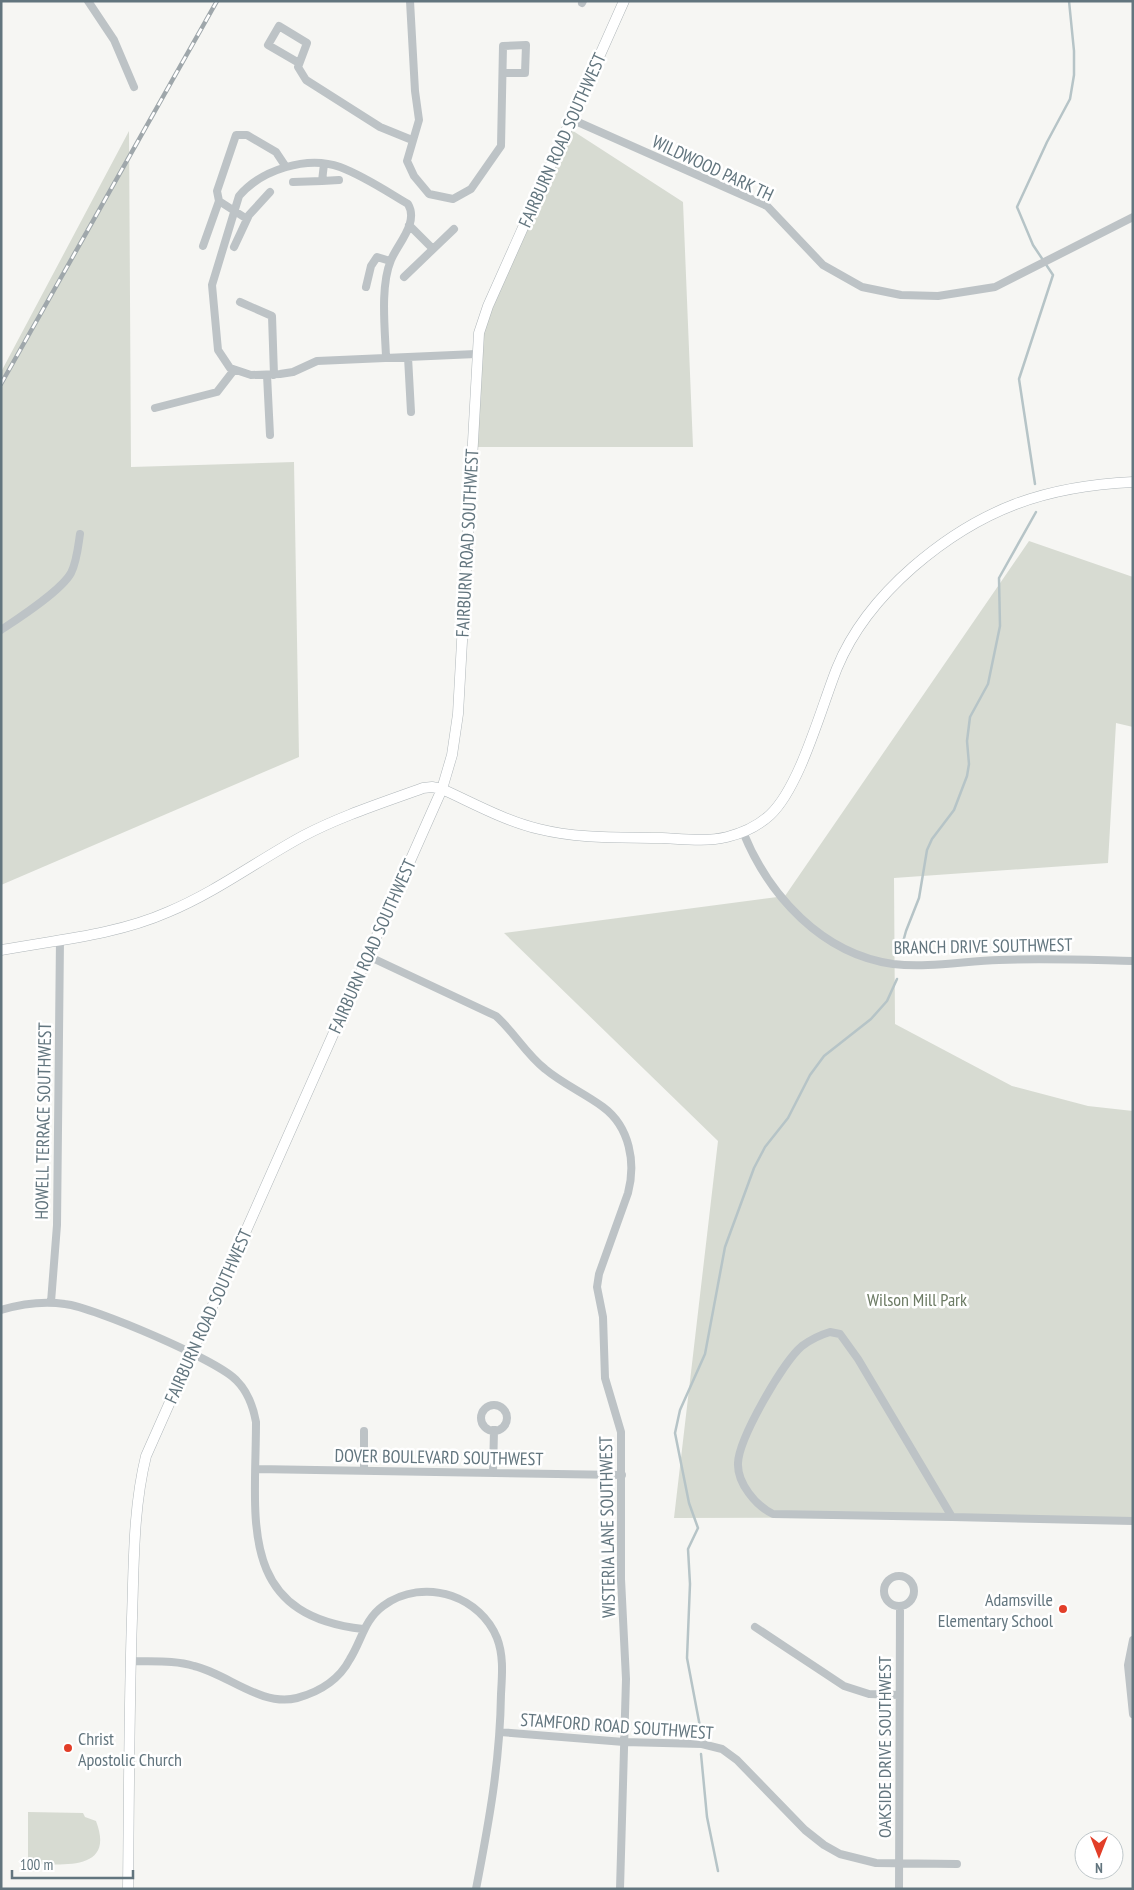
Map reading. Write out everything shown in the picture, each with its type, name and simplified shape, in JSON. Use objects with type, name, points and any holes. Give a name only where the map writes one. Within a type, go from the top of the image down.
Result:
[{"type":"street","points":[[88,1],[114,40],[134,87]]},
{"type":"street","points":[[410,1],[414,91],[419,120],[407,161],[424,191],[435,196],[453,199],[471,189],[501,146],[503,46],[526,45],[525,73],[503,73]]},
{"type":"street","name":"FAIRBURN ROAD SOUTHWEST","points":[[128,1889],[130,1661],[135,1522],[138,1488],[147,1453],[442,789],[452,755],[458,714],[476,354],[479,333],[488,306],[624,1]]},
{"type":"street","points":[[299,63],[268,45],[279,26],[307,43],[298,67],[306,80],[380,127],[412,140]]},
{"type":"street","name":"WILDWOOD PARK TH","points":[[572,119],[767,206],[823,265],[862,286],[901,295],[938,296],[995,286],[1133,218]]},
{"type":"street","points":[[203,246],[219,201],[218,191],[236,135],[247,135],[276,152],[286,167]]},
{"type":"street","points":[[386,357],[385,293],[390,261],[409,225],[412,210],[408,204],[340,167],[324,164],[303,164],[286,167],[266,175],[243,191],[234,210],[212,285],[218,350],[224,362],[234,370],[251,375],[271,375],[292,372],[317,361],[476,354]]},
{"type":"street","points":[[322,181],[324,164]]},
{"type":"street","points":[[293,182],[339,180]]},
{"type":"street","points":[[234,247],[247,219],[270,192]]},
{"type":"street","points":[[219,201],[247,219]]},
{"type":"street","points":[[409,225],[433,249]]},
{"type":"street","points":[[404,277],[454,229]]},
{"type":"street","points":[[366,286],[371,266],[377,257],[390,261]]},
{"type":"street","points":[[240,302],[272,316],[270,435]]},
{"type":"street","points":[[408,357],[411,412]]},
{"type":"street","points":[[154,408],[217,392],[234,370]]},
{"type":"street","points":[[1,950],[120,928],[166,913],[209,893],[302,837],[331,822],[422,788],[442,789],[514,821],[564,834],[708,839],[742,832],[768,816],[787,793],[850,640],[881,597],[900,578],[956,532],[985,516],[1018,502],[1062,490],[1101,483],[1133,482]]},
{"type":"street","points":[[1,630],[63,583],[71,573],[77,557],[80,534]]},
{"type":"street","name":"BRANCH DRIVE SOUTHWEST","points":[[742,832],[765,874],[800,919],[834,944],[866,958],[893,964],[913,965],[1001,960],[1133,961]]},
{"type":"street","name":"HOWELL TERRACE SOUTHWEST","points":[[51,1302],[57,1225],[60,940]]},
{"type":"street","name":"WISTERIA LANE SOUTHWEST","points":[[368,956],[496,1016],[511,1029],[543,1068],[562,1083],[603,1107],[616,1120],[625,1134],[632,1157],[631,1182],[599,1274],[597,1286],[603,1317],[605,1378],[621,1432],[621,1579],[626,1679],[620,1889]]},
{"type":"street","points":[[1,1310],[51,1302],[85,1308],[191,1353],[226,1370],[238,1380],[247,1394],[256,1422],[256,1539],[262,1560],[272,1582],[289,1601],[312,1617],[336,1626],[363,1629]]},
{"type":"street","points":[[952,1517],[858,1359],[840,1334],[821,1334],[802,1347],[778,1375],[740,1450],[739,1476],[763,1509],[774,1514],[1133,1521]]},
{"type":"street","points":[[493,1473],[494,1430]]},
{"type":"street","points":[[364,1431],[364,1471]]},
{"type":"street","name":"DOVER BOULEVARD SOUTHWEST","points":[[256,1469],[622,1475]]},
{"type":"street","points":[[130,1661],[171,1662],[194,1665],[223,1675],[260,1695],[276,1699],[295,1698],[317,1692],[337,1677],[350,1659],[363,1629],[372,1616],[397,1598],[413,1593],[443,1593],[459,1598],[472,1606],[492,1628],[499,1645],[502,1661],[500,1732],[493,1803],[476,1889]]},
{"type":"street","name":"OAKSIDE DRIVE SOUTHWEST","points":[[899,1889],[900,1606]]},
{"type":"street","points":[[755,1626],[844,1686],[869,1694],[899,1695]]},
{"type":"street","points":[[1133,1640],[1128,1665],[1133,1714]]},
{"type":"street","name":"STAMFORD ROAD SOUTHWEST","points":[[500,1732],[624,1742],[702,1744],[722,1749],[738,1760],[805,1830],[824,1845],[858,1860],[956,1864]]},
{"type":"green space","points":[[570,129],[683,202],[693,447],[475,447],[480,325]]},
{"type":"green space","points":[[129,131],[131,467],[294,462],[299,757],[1,885],[1,372]]},
{"type":"green space","name":"Wilson Mill Park","points":[[1029,541],[1133,577],[1133,727],[1116,723],[1108,863],[894,878],[895,1024],[1012,1086],[1088,1106],[1133,1111],[1133,1523],[932,1517],[674,1518],[718,1141],[504,933],[785,896]]},
{"type":"green space","points":[[28,1812],[83,1813],[85,1817],[96,1821],[100,1838],[98,1850],[92,1857],[82,1862],[55,1865],[28,1864]]},
{"type":"waterway","points":[[1035,484],[1019,379],[1053,275],[1033,245],[1017,207],[1047,142],[1070,99],[1074,75],[1074,51],[1069,1]]},
{"type":"waterway","points":[[900,953],[906,931],[919,898],[927,850],[932,839],[954,810],[967,776],[969,764],[967,741],[970,717],[988,684],[1000,626],[999,578],[1036,512]]},
{"type":"waterway","points":[[701,1732],[687,1658],[690,1584],[688,1549],[698,1528],[689,1503],[675,1433],[680,1410],[705,1354],[725,1247],[754,1168],[765,1147],[788,1118],[810,1075],[824,1056],[871,1019],[887,1001],[897,979]]},
{"type":"waterway","points":[[701,1754],[707,1817],[718,1871]]},
{"type":"railway","points":[[1,384],[217,1]]},
{"type":"place","name":"Adamsville Elementary School","points":[[1063,1609]]},
{"type":"place","name":"Christ Apostolic Church","points":[[68,1748]]}]
